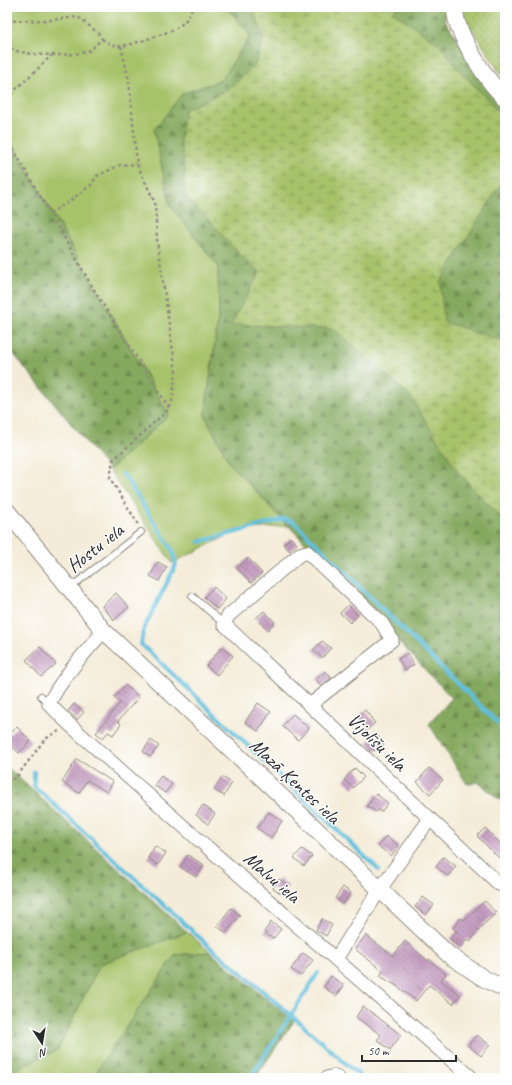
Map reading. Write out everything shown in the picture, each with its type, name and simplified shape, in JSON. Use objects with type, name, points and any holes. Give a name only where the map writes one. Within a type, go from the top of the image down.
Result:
[{"type":"street","points":[[455,7],[454,13],[461,33],[479,67],[498,92],[505,98]]},
{"type":"street","name":"Mazā Ķentes iela","points":[[7,511],[104,631],[449,955],[483,978],[505,989]]},
{"type":"street","points":[[224,624],[228,616],[300,554],[306,552],[381,622],[392,640],[310,705]]},
{"type":"street","name":"Vijolīšu iela","points":[[224,624],[429,820],[499,884],[505,885]]},
{"type":"street","name":"Malvu iela","points":[[104,631],[54,693],[45,700],[70,725],[183,826],[472,1078]]},
{"type":"street","points":[[336,959],[380,889],[429,820]]},
{"type":"street","points":[[327,1078],[334,1076],[338,1078]]},
{"type":"lane","name":"Hostu iela","points":[[69,589],[141,532]]},
{"type":"lane","name":"Vijolīšu iela","points":[[192,596],[224,624]]},
{"type":"path","points":[[7,21],[51,20],[78,17],[98,33],[102,39],[112,45],[122,46],[178,27],[191,14],[192,7]]},
{"type":"path","points":[[7,44],[13,49],[52,55],[89,51],[102,39]]},
{"type":"path","points":[[122,46],[129,81],[137,164],[155,203],[157,240],[176,372],[172,401],[169,409],[113,460],[110,478],[137,521],[141,532]]},
{"type":"path","points":[[7,98],[52,55]]},
{"type":"path","points":[[7,138],[97,295],[169,409]]},
{"type":"path","points":[[50,213],[85,190],[97,176],[120,165],[137,164]]},
{"type":"path","points":[[7,783],[18,775],[45,739],[70,725]]},
{"type":"green space","points":[[7,7],[112,7],[113,9],[122,7],[221,7],[229,10],[251,35],[221,80],[182,94],[170,205],[218,266],[219,312],[205,415],[230,464],[288,526],[239,530],[172,563],[109,470],[169,415],[7,135]]},
{"type":"green space","points":[[221,7],[447,7],[445,20],[505,112],[505,804],[478,782],[467,784],[429,724],[452,698],[230,464],[205,415],[219,312],[218,266],[170,205],[154,130],[182,94],[221,80],[251,36],[229,10]]},
{"type":"green space","points":[[252,7],[399,7],[392,11],[440,45],[461,72],[505,118],[505,177],[440,282],[444,322],[505,342],[505,522],[459,473],[409,395],[334,329],[231,324],[260,272],[238,253],[210,221],[185,196],[184,164],[180,140],[184,110],[228,89],[255,65],[264,37]]},
{"type":"green space","points":[[466,7],[505,7],[505,80],[464,17]]},
{"type":"green space","points":[[7,135],[169,415],[109,470],[7,346]]},
{"type":"green space","points":[[7,767],[187,932],[100,964],[58,1049],[7,1074]]},
{"type":"green space","points":[[187,932],[210,952],[175,955],[92,1078],[7,1078],[7,1074],[58,1049],[100,964]]},
{"type":"green space","points":[[210,952],[294,1021],[255,1078],[92,1078],[175,955]]},
{"type":"building","points":[[291,538],[297,544],[290,551],[283,544]]},
{"type":"building","points":[[248,558],[262,573],[251,583],[237,568]]},
{"type":"building","points":[[158,562],[167,567],[159,581],[150,576]]},
{"type":"building","points":[[214,587],[226,599],[217,609],[204,597]]},
{"type":"building","points":[[116,593],[129,607],[114,620],[102,606]]},
{"type":"building","points":[[348,605],[358,615],[350,623],[340,613]]},
{"type":"building","points":[[264,611],[275,622],[268,630],[256,618]]},
{"type":"building","points":[[322,641],[331,648],[322,658],[313,650]]},
{"type":"building","points":[[40,647],[56,664],[41,677],[26,660]]},
{"type":"building","points":[[222,647],[233,656],[217,675],[206,666]]},
{"type":"building","points":[[407,653],[414,665],[405,670],[398,659]]},
{"type":"building","points":[[326,671],[331,678],[321,686],[316,679]]},
{"type":"building","points":[[125,685],[139,697],[118,721],[121,724],[113,735],[108,732],[103,738],[96,733],[120,703],[114,698]]},
{"type":"building","points":[[258,703],[271,712],[258,731],[245,722]]},
{"type":"building","points":[[74,704],[84,712],[77,720],[68,711]]},
{"type":"building","points":[[365,710],[375,723],[368,729],[358,716]]},
{"type":"building","points":[[293,714],[309,728],[298,740],[282,726]]},
{"type":"building","points":[[17,727],[31,741],[19,753],[7,742],[7,737]]},
{"type":"building","points":[[377,735],[384,744],[374,751],[368,742]]},
{"type":"building","points":[[151,740],[159,746],[150,757],[143,751]]},
{"type":"building","points":[[77,759],[113,782],[107,792],[87,780],[79,793],[62,782]]},
{"type":"building","points":[[355,768],[364,777],[353,788],[344,780]]},
{"type":"building","points":[[429,768],[443,780],[430,794],[417,782]]},
{"type":"building","points":[[161,776],[172,784],[165,793],[154,785]]},
{"type":"building","points":[[222,777],[232,783],[224,796],[214,790]]},
{"type":"building","points":[[376,794],[388,803],[381,812],[378,810],[376,812],[367,806]]},
{"type":"building","points":[[203,805],[215,814],[208,824],[196,815]]},
{"type":"building","points":[[269,812],[282,821],[271,838],[257,828]]},
{"type":"building","points":[[485,828],[505,848],[505,852],[499,858],[477,836]]},
{"type":"building","points":[[386,836],[399,846],[391,856],[378,846]]},
{"type":"building","points":[[155,846],[166,853],[158,865],[148,858]]},
{"type":"building","points":[[302,849],[312,856],[304,866],[294,858]]},
{"type":"building","points":[[188,855],[204,865],[196,877],[180,867]]},
{"type":"building","points":[[443,857],[456,866],[448,876],[436,867]]},
{"type":"building","points":[[279,879],[288,885],[282,894],[273,888]]},
{"type":"building","points":[[343,887],[351,893],[343,904],[335,898]]},
{"type":"building","points":[[423,897],[434,905],[426,915],[415,907]]},
{"type":"building","points":[[485,901],[496,913],[483,925],[470,941],[467,939],[460,948],[450,939],[457,931],[453,928],[461,918],[464,920]]},
{"type":"building","points":[[231,908],[240,915],[226,933],[217,926]]},
{"type":"building","points":[[322,919],[332,925],[326,936],[316,930]]},
{"type":"building","points":[[271,922],[281,929],[273,939],[264,932]]},
{"type":"building","points":[[366,935],[393,956],[405,941],[446,974],[441,980],[460,995],[453,1004],[429,985],[416,1001],[397,986],[380,976],[383,971],[355,949]]},
{"type":"building","points":[[303,953],[313,960],[301,976],[291,969]]},
{"type":"building","points":[[331,976],[344,986],[336,996],[324,987]]},
{"type":"building","points":[[363,1006],[401,1035],[390,1050],[377,1040],[381,1035],[356,1017]]},
{"type":"building","points":[[477,1035],[490,1045],[481,1056],[468,1045]]},
{"type":"waterway","points":[[123,474],[173,551],[176,565],[144,628],[141,644],[379,870]]},
{"type":"waterway","points":[[199,542],[285,519],[294,522],[505,730]]},
{"type":"waterway","points":[[34,772],[34,786],[212,949],[291,1015],[250,1078]]},
{"type":"waterway","points":[[318,973],[291,1015],[362,1078]]}]
